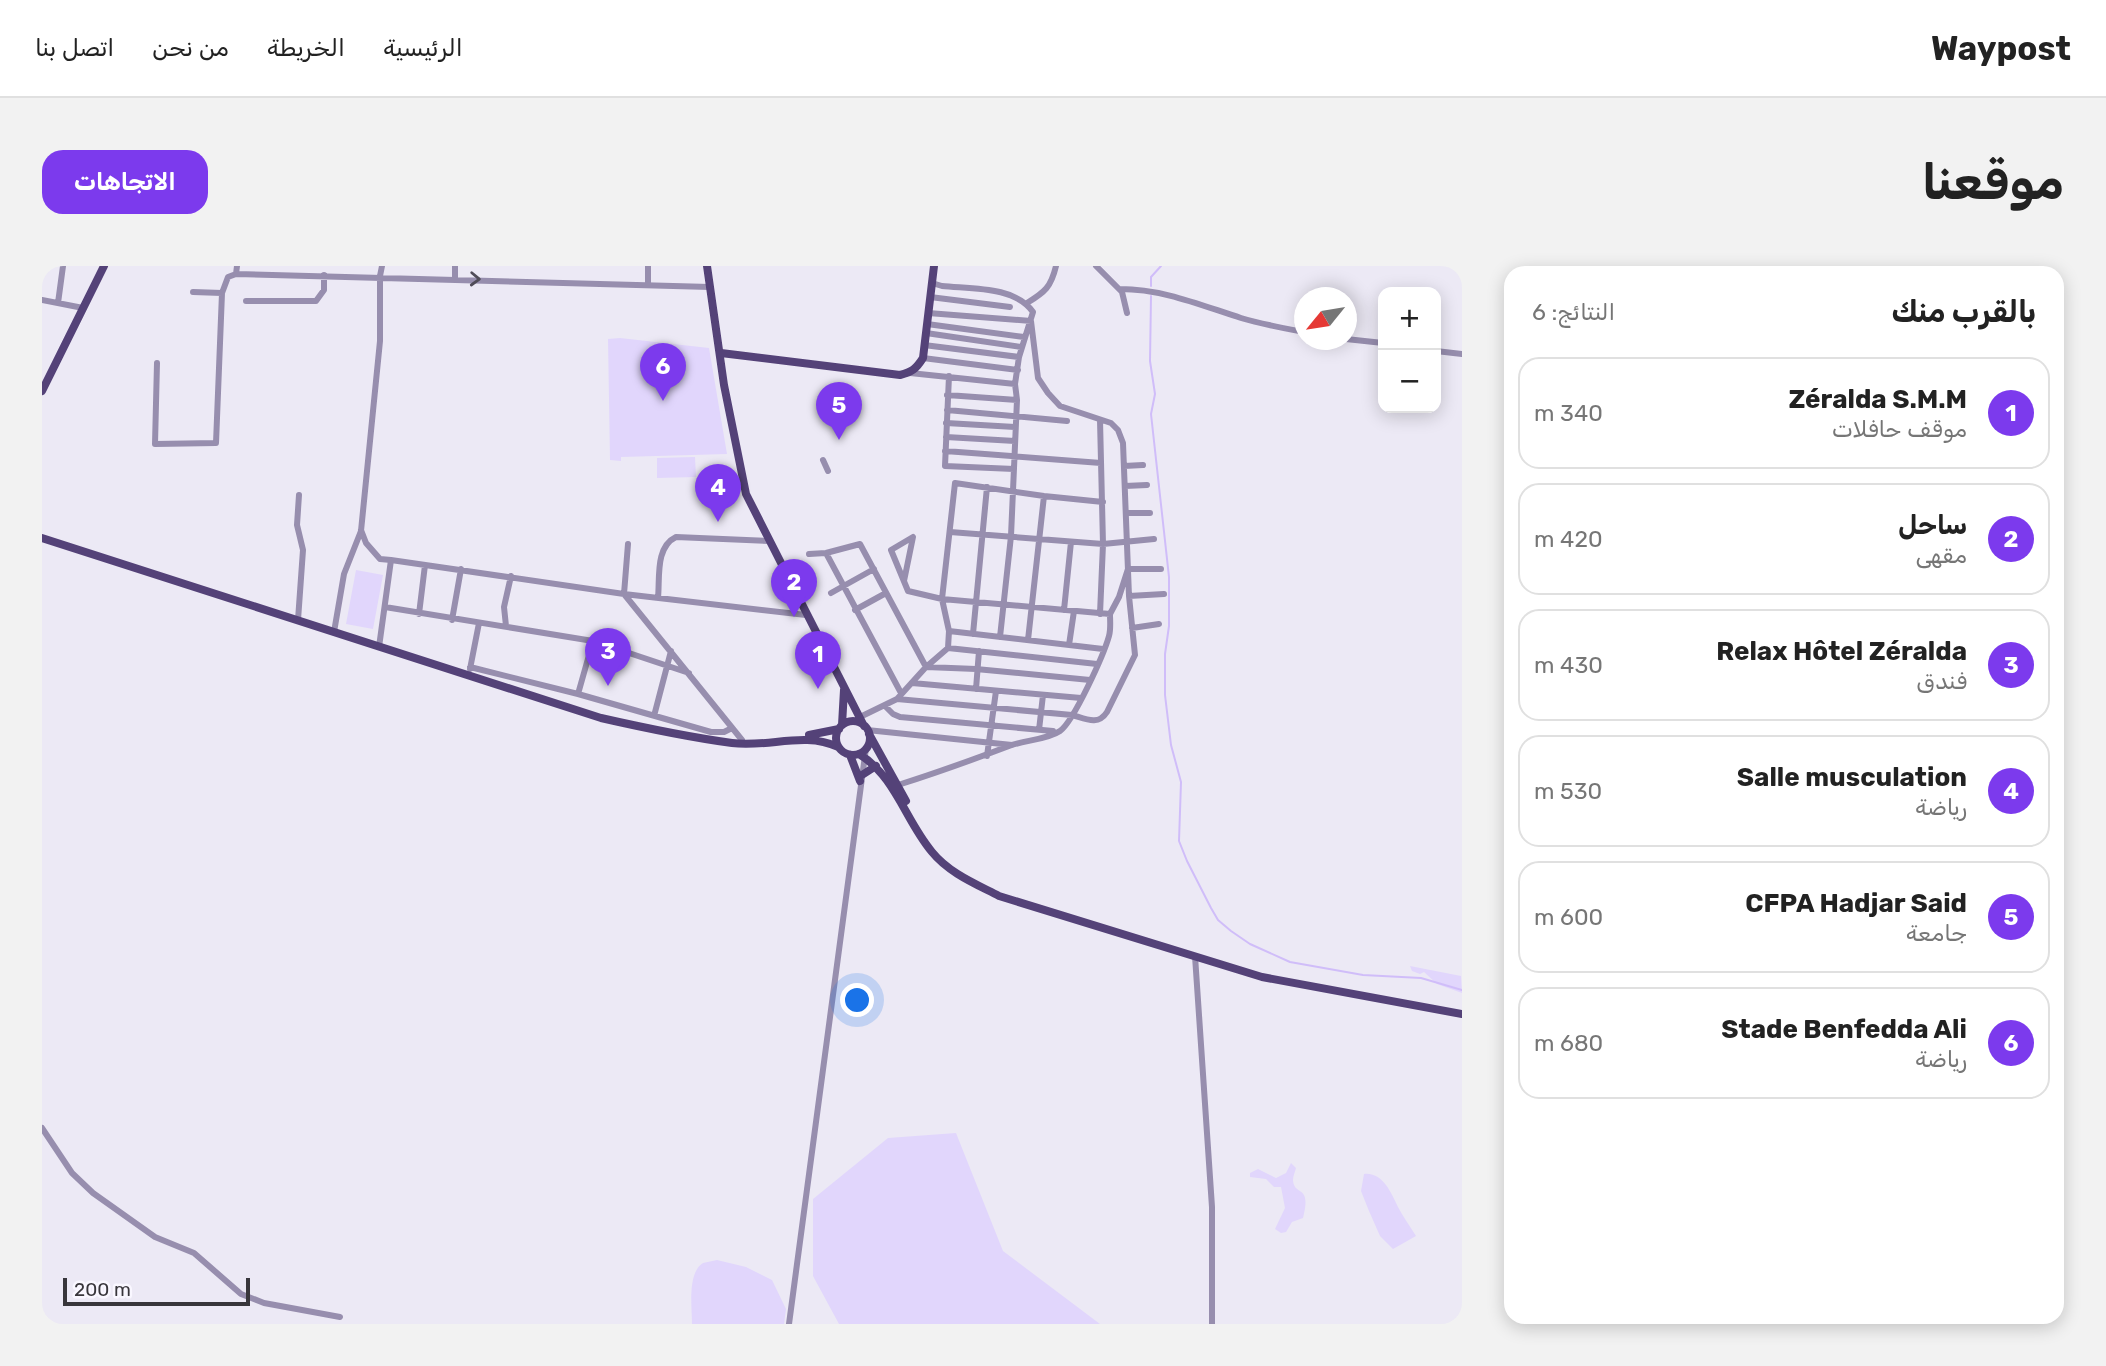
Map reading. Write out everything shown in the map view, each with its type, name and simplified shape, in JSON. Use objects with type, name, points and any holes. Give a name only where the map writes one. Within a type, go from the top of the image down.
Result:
[{"type":"main road","points":[[42,391],[104,266]]},
{"type":"main road","points":[[707,266],[746,494],[867,730],[927,839],[950,867]]},
{"type":"main road","points":[[721,353],[900,375],[910,373],[917,369],[923,358],[934,268]]},
{"type":"main road","points":[[42,538],[379,647],[470,672],[601,718],[692,738],[726,742],[821,740],[860,753],[876,766],[929,849],[967,879],[999,896],[1262,977],[1462,1014]]},
{"type":"main road","points":[[838,747],[836,738],[844,718],[844,687]]},
{"type":"main road","points":[[726,742],[814,735],[855,722],[867,730]]},
{"type":"main road","points":[[861,778],[860,753],[867,730]]},
{"type":"main road","points":[[861,778],[876,766]]},
{"type":"street","points":[[58,303],[63,266]]},
{"type":"street","points":[[334,632],[344,574],[361,530],[380,341],[382,266]]},
{"type":"street","points":[[455,266],[455,279]]},
{"type":"street","points":[[648,266],[648,285]]},
{"type":"street","points":[[1027,303],[1043,293],[1054,279],[1056,266]]},
{"type":"street","points":[[1096,266],[1120,289],[1127,313]]},
{"type":"street","points":[[157,363],[155,444],[216,443],[222,293],[228,277],[236,270],[710,287]]},
{"type":"street","points":[[246,301],[316,301],[324,290],[324,275]]},
{"type":"street","points":[[932,283],[1012,295],[1027,303],[1033,312],[1021,347],[1015,384],[1017,400],[1011,537],[1000,637]]},
{"type":"street","points":[[1120,289],[1139,289],[1176,296],[1243,319],[1294,330]]},
{"type":"street","points":[[193,292],[222,293]]},
{"type":"street","points":[[1008,319],[1012,295]]},
{"type":"street","points":[[930,297],[1010,306]]},
{"type":"street","points":[[42,300],[83,308]]},
{"type":"street","points":[[928,313],[1031,321]]},
{"type":"street","points":[[899,696],[1072,715],[1094,722],[1103,718],[1135,655],[1129,596],[1123,443],[1118,430],[1111,423],[1060,406],[1048,393],[1038,378],[1031,321]]},
{"type":"street","points":[[926,329],[1024,337]]},
{"type":"street","points":[[926,329],[972,340],[1021,347]]},
{"type":"street","points":[[968,378],[972,340]]},
{"type":"street","points":[[1357,340],[1378,342]]},
{"type":"street","points":[[924,345],[1019,357]]},
{"type":"street","points":[[1441,352],[1462,354]]},
{"type":"street","points":[[923,358],[1018,370]]},
{"type":"street","points":[[910,373],[1015,384]]},
{"type":"street","points":[[949,376],[945,466],[1014,469]]},
{"type":"street","points":[[947,395],[1017,400]]},
{"type":"street","points":[[947,410],[1067,421]]},
{"type":"street","points":[[1100,420],[1103,502],[1100,614]]},
{"type":"street","points":[[946,423],[1016,427]]},
{"type":"street","points":[[946,437],[1015,441]]},
{"type":"street","points":[[945,451],[1101,463]]},
{"type":"street","points":[[823,460],[828,471]]},
{"type":"street","points":[[1124,466],[1143,465]]},
{"type":"street","points":[[860,717],[885,706],[899,696],[948,648],[949,631],[942,599],[955,483],[1103,502]]},
{"type":"street","points":[[1125,486],[1147,485]]},
{"type":"street","points":[[973,634],[987,487]]},
{"type":"street","points":[[298,620],[303,550],[297,525],[299,495]]},
{"type":"street","points":[[1028,640],[1044,496]]},
{"type":"street","points":[[1126,513],[1150,513]]},
{"type":"street","points":[[361,530],[366,543],[380,559],[624,594],[806,615]]},
{"type":"street","points":[[950,531],[1103,544],[1154,540]]},
{"type":"street","points":[[658,598],[662,551],[670,540],[676,537],[769,541]]},
{"type":"street","points":[[904,581],[913,537],[891,550],[908,591],[942,599],[1110,614]]},
{"type":"street","points":[[1064,610],[1071,542]]},
{"type":"street","points":[[628,544],[624,594],[742,740]]},
{"type":"street","points":[[809,554],[826,553],[860,544],[926,667]]},
{"type":"street","points":[[826,553],[899,696]]},
{"type":"street","points":[[379,647],[391,560]]},
{"type":"street","points":[[419,614],[425,565]]},
{"type":"street","points":[[452,620],[461,569]]},
{"type":"street","points":[[831,593],[874,569]]},
{"type":"street","points":[[1128,569],[1161,569]]},
{"type":"street","points":[[898,785],[1059,732],[1081,698],[1109,636],[1110,614],[1128,569]]},
{"type":"street","points":[[506,626],[503,607],[511,576]]},
{"type":"street","points":[[855,610],[886,593]]},
{"type":"street","points":[[1129,596],[1164,594]]},
{"type":"street","points":[[385,607],[593,641],[689,673]]},
{"type":"street","points":[[1069,645],[1074,611]]},
{"type":"street","points":[[479,623],[470,672],[578,694],[711,732],[732,729]]},
{"type":"street","points":[[1132,628],[1159,624]]},
{"type":"street","points":[[949,631],[1103,649]]},
{"type":"street","points":[[578,694],[593,641]]},
{"type":"street","points":[[948,648],[1097,664]]},
{"type":"street","points":[[654,716],[671,651]]},
{"type":"street","points":[[976,689],[979,651]]},
{"type":"street","points":[[926,667],[976,668],[1090,680]]},
{"type":"street","points":[[912,683],[1081,698]]},
{"type":"street","points":[[987,756],[996,691]]},
{"type":"street","points":[[1039,730],[1043,695]]},
{"type":"street","points":[[885,706],[900,717],[1059,732]]},
{"type":"street","points":[[867,730],[1013,745]]},
{"type":"street","points":[[789,1324],[861,778],[860,753]]},
{"type":"street","points":[[1195,957],[1212,1207],[1213,1324]]},
{"type":"street","points":[[42,1128],[72,1173],[93,1193],[155,1237],[194,1253],[241,1294],[264,1303],[340,1317]]},
{"type":"shaded area","points":[[608,339],[709,348],[727,454],[621,457],[621,461],[610,460]]},
{"type":"shaded area","points":[[695,457],[696,477],[657,478],[657,458]]},
{"type":"shaded area","points":[[356,570],[383,575],[373,629],[346,624]]},
{"type":"shaded area","points":[[1410,966],[1461,976],[1462,993],[1437,984],[1424,972],[1420,974],[1412,971]]},
{"type":"shaded area","points":[[956,1133],[1003,1251],[1100,1324],[839,1324],[813,1276],[813,1199],[888,1138]]},
{"type":"shaded area","points":[[1291,1163],[1296,1168],[1294,1185],[1304,1195],[1305,1207],[1303,1218],[1292,1222],[1286,1232],[1281,1233],[1275,1229],[1285,1208],[1281,1187],[1274,1187],[1266,1179],[1250,1177],[1250,1173],[1258,1169],[1276,1178],[1286,1173]]},
{"type":"shaded area","points":[[1364,1174],[1376,1176],[1386,1184],[1416,1236],[1393,1249],[1380,1236],[1361,1191]]},
{"type":"shaded area","points":[[717,1260],[746,1267],[772,1280],[786,1309],[784,1324],[692,1324],[692,1282],[695,1274],[703,1263]]},
{"type":"waterway","points":[[1151,286],[1151,277],[1161,266]]},
{"type":"waterway","points":[[1151,296],[1150,361],[1155,394],[1151,414],[1169,577],[1165,695],[1171,745],[1181,782],[1179,841],[1187,861],[1218,920],[1250,944],[1290,962],[1363,975],[1421,978],[1462,990]]},
{"type":"place","name":"Stade Benfedda Ali","points":[[663,401]]},
{"type":"place","name":"CFPA Hadjar Said","points":[[839,440]]},
{"type":"place","name":"Salle musculation","points":[[718,522]]},
{"type":"place","name":"ساحل","points":[[794,617]]},
{"type":"place","name":"Relax Hôtel Zéralda","points":[[608,686]]},
{"type":"place","name":"Zéralda S.M.M","points":[[818,689]]}]
